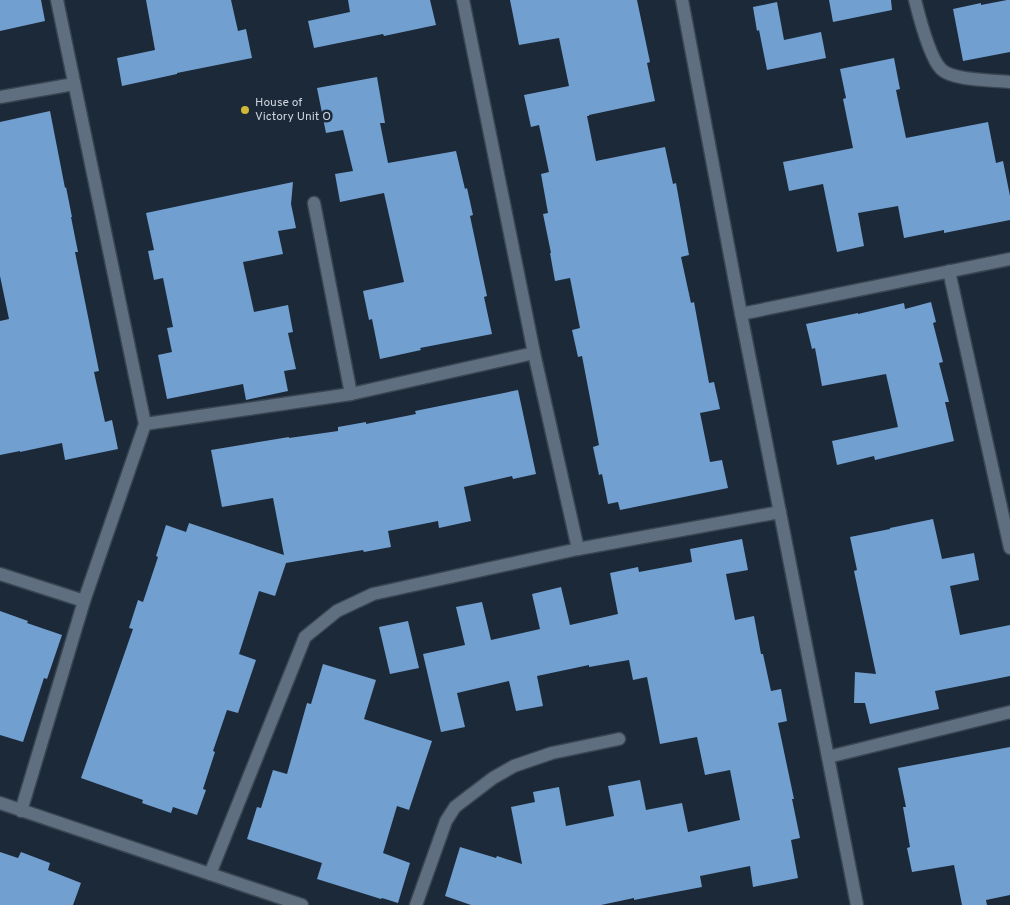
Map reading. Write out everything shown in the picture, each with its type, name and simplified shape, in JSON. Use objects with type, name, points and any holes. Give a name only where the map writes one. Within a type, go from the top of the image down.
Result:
[{"type":"street","points":[[21,811],[84,601],[145,424],[57,0]]},
{"type":"street","points":[[463,0],[534,353],[578,549]]},
{"type":"street","points":[[682,0],[741,314],[857,905]]},
{"type":"street","points":[[915,0],[932,55],[942,70],[954,76],[970,79],[1010,82]]},
{"type":"street","points":[[0,97],[74,84]]},
{"type":"street","points":[[314,203],[351,394]]},
{"type":"street","points":[[741,314],[1010,259]]},
{"type":"street","points":[[949,271],[1010,548]]},
{"type":"street","points":[[145,424],[351,394],[534,353]]},
{"type":"street","points":[[210,874],[305,637],[337,611],[373,594],[578,549],[780,512]]},
{"type":"street","points":[[0,574],[84,601]]},
{"type":"street","points":[[828,757],[1010,712]]},
{"type":"street","points":[[416,905],[446,821],[456,807],[468,797],[493,778],[514,766],[552,753],[619,740]]},
{"type":"street","points":[[0,803],[302,905]]},
{"type":"building","points":[[0,0],[41,0],[45,21],[0,31]]},
{"type":"building","points":[[146,0],[231,0],[238,31],[246,29],[252,58],[122,86],[117,58],[155,50]]},
{"type":"building","points":[[348,0],[430,0],[436,25],[314,48],[308,21],[350,12]]},
{"type":"building","points":[[510,0],[637,0],[650,62],[647,63],[655,101],[587,116],[596,161],[665,147],[673,184],[676,183],[689,255],[681,257],[691,303],[694,302],[709,383],[714,382],[720,409],[700,413],[710,462],[722,460],[728,488],[620,510],[618,502],[608,504],[602,474],[599,475],[593,447],[599,445],[582,356],[578,357],[572,330],[580,328],[570,278],[555,281],[543,214],[548,213],[541,174],[549,172],[539,125],[531,127],[524,95],[569,86],[559,38],[519,45]]},
{"type":"building","points":[[829,0],[891,0],[892,10],[833,22]]},
{"type":"building","points":[[1010,0],[1010,52],[963,61],[953,9]]},
{"type":"building","points":[[777,2],[784,40],[821,32],[826,58],[767,70],[753,7]]},
{"type":"building","points":[[894,58],[900,89],[896,90],[906,138],[988,122],[996,163],[1003,161],[1010,196],[1010,220],[944,233],[944,230],[904,238],[898,206],[858,213],[864,246],[837,252],[823,184],[789,191],[783,162],[853,148],[843,99],[846,98],[840,69]]},
{"type":"building","points":[[377,77],[385,123],[380,123],[388,163],[456,151],[473,215],[470,216],[487,296],[484,297],[492,334],[420,348],[421,350],[380,359],[372,319],[369,320],[363,291],[404,282],[384,193],[340,202],[335,174],[353,171],[343,130],[326,133],[317,88]]},
{"type":"building","points":[[50,111],[72,217],[78,252],[75,252],[99,371],[94,372],[105,422],[112,420],[118,449],[65,460],[62,443],[0,455],[0,321],[9,319],[0,276],[0,122]]},
{"type":"building","points":[[293,182],[291,204],[296,228],[278,231],[283,254],[243,262],[254,312],[288,305],[293,332],[288,333],[296,369],[284,371],[288,391],[246,400],[243,384],[167,399],[158,355],[172,352],[167,328],[173,327],[163,278],[154,280],[148,251],[154,250],[146,213]]},
{"type":"building","points":[[931,302],[936,322],[933,323],[943,362],[939,363],[949,402],[945,402],[954,441],[875,460],[874,456],[837,465],[832,441],[898,427],[886,374],[822,386],[815,348],[812,349],[806,324],[904,303],[905,309]]},
{"type":"building","points":[[518,390],[536,474],[513,479],[512,476],[464,487],[471,521],[439,528],[438,521],[388,531],[391,547],[286,563],[275,596],[259,591],[239,654],[256,660],[238,713],[227,710],[213,751],[215,752],[203,789],[206,790],[197,815],[173,807],[171,813],[142,803],[143,800],[81,778],[133,629],[129,628],[138,600],[143,602],[166,525],[186,532],[189,523],[284,555],[273,498],[222,507],[211,450],[338,431],[338,427],[366,422],[366,424],[416,414],[415,411]]},
{"type":"building","points":[[933,519],[942,559],[974,553],[979,580],[950,586],[960,635],[1010,625],[1010,676],[935,691],[939,709],[870,724],[865,703],[854,703],[855,672],[876,674],[854,571],[857,570],[850,537]]},
{"type":"building","points":[[742,539],[748,570],[726,574],[735,620],[754,616],[761,654],[763,654],[771,691],[781,689],[787,721],[778,723],[800,838],[791,840],[798,878],[753,887],[750,866],[700,876],[702,887],[601,905],[471,905],[445,896],[460,847],[522,864],[511,807],[535,802],[533,792],[559,787],[566,826],[614,816],[608,786],[640,780],[646,810],[682,803],[688,832],[740,820],[730,770],[705,775],[697,737],[660,744],[647,677],[633,680],[629,660],[589,667],[589,665],[537,676],[543,706],[516,711],[509,681],[457,693],[465,727],[441,732],[423,654],[465,645],[456,607],[482,602],[491,640],[540,629],[532,594],[561,587],[570,625],[618,614],[610,573],[638,567],[639,572],[692,562],[690,549]]},
{"type":"building","points":[[0,611],[62,635],[47,679],[44,678],[23,742],[0,735]]},
{"type":"building","points":[[408,621],[419,668],[390,674],[379,627]]},
{"type":"building","points":[[323,664],[376,680],[364,719],[432,741],[409,810],[397,806],[383,853],[410,863],[398,903],[317,879],[322,863],[247,839],[257,807],[261,808],[273,770],[287,774],[307,703],[311,704]]},
{"type":"building","points":[[1010,747],[1010,895],[986,900],[987,905],[962,905],[954,865],[912,872],[907,848],[910,847],[903,807],[906,807],[898,768]]},
{"type":"building","points":[[0,852],[18,858],[21,852],[50,863],[48,870],[81,883],[73,905],[0,905]]},
{"type":"place","name":"House of Victory Unit O","points":[[245,110]]}]
